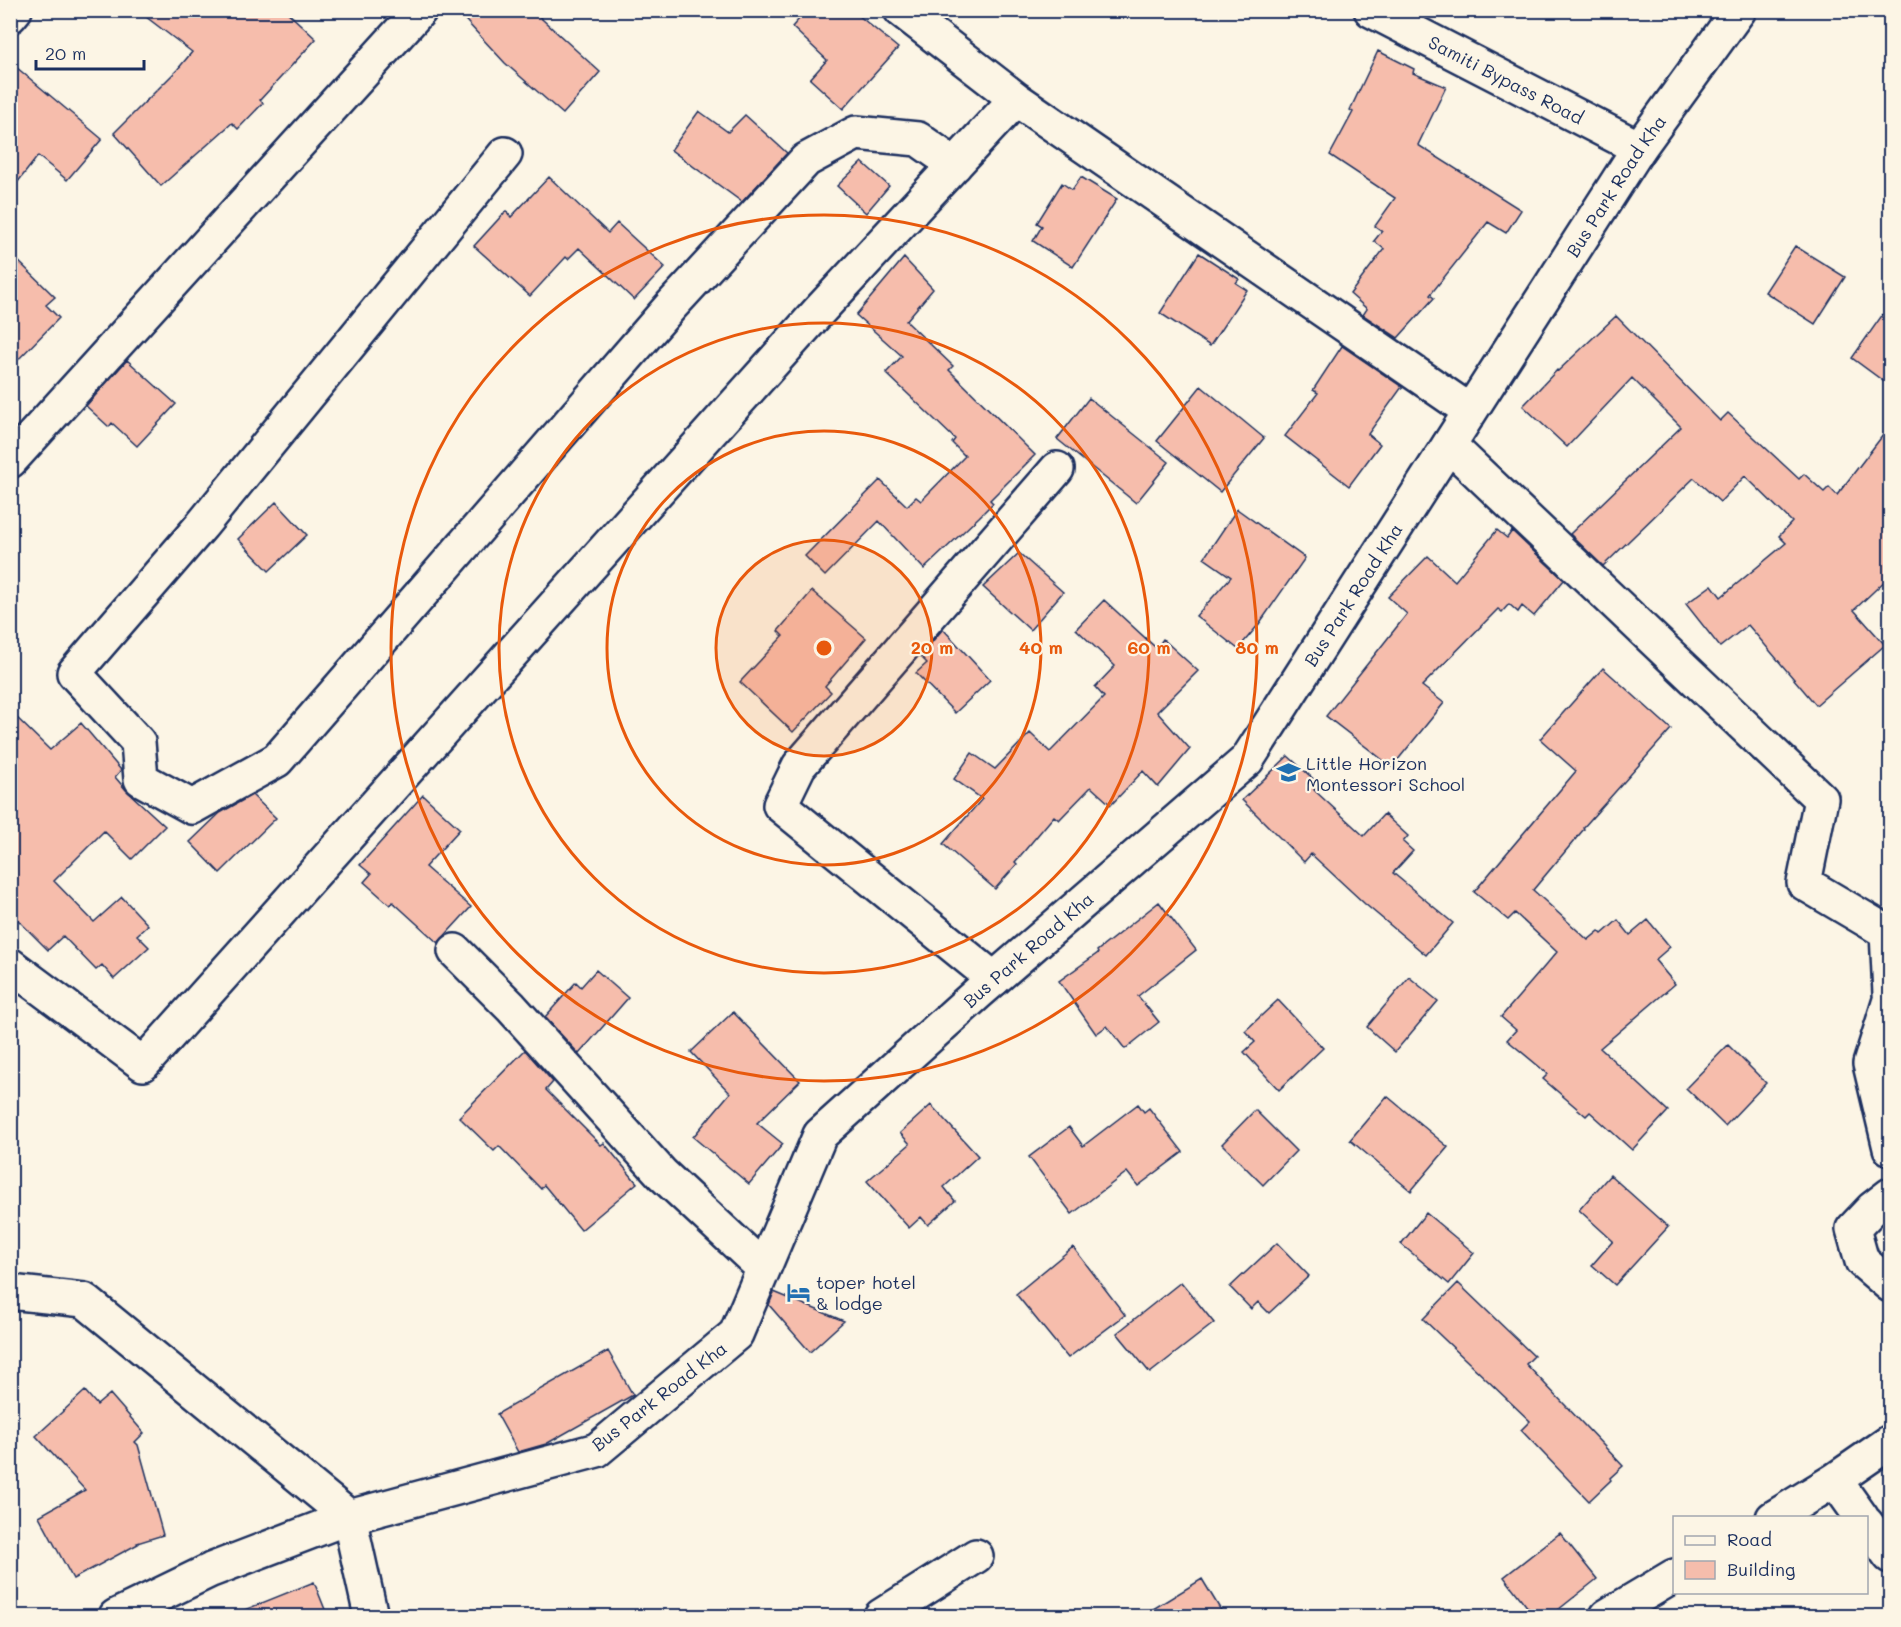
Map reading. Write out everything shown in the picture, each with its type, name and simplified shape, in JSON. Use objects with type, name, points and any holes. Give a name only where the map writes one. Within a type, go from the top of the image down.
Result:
[{"type":"street","points":[[10,16],[15,10]]},
{"type":"street","points":[[10,461],[420,10]]},
{"type":"street","points":[[901,10],[1017,99],[1470,411]]},
{"type":"street","name":"Samiti Bypass Road","points":[[1371,10],[1639,148]]},
{"type":"street","name":"Bus Park Road Kha","points":[[116,1617],[211,1570],[349,1517],[597,1450],[735,1334],[820,1135],[994,979],[1247,760],[1639,148],[1739,10]]},
{"type":"street","points":[[10,965],[143,1064],[819,311],[1017,99]]},
{"type":"street","points":[[505,154],[202,525],[74,673],[138,742],[141,779],[192,807],[277,760],[671,306],[806,160],[856,133],[918,139],[955,165]]},
{"type":"street","points":[[1449,445],[1821,799],[1804,883],[1887,933],[1890,994]]},
{"type":"street","points":[[994,979],[780,805],[799,766],[1058,469]]},
{"type":"street","points":[[455,951],[511,1007],[662,1174],[763,1268]]},
{"type":"street","points":[[1890,1000],[1870,1064],[1890,1148]]},
{"type":"street","points":[[1890,1195],[1872,1209],[1853,1229],[1862,1261],[1890,1285]]},
{"type":"street","points":[[10,1292],[84,1300],[349,1517],[371,1617]]},
{"type":"street","points":[[1776,1516],[1835,1480],[1890,1442]]},
{"type":"street","points":[[1835,1480],[1861,1516]]},
{"type":"street","points":[[1868,1527],[1890,1556]]},
{"type":"street","points":[[881,1617],[976,1556]]},
{"type":"street","points":[[1607,1617],[1673,1577]]},
{"type":"building","points":[[137,10],[285,10],[316,39],[260,100],[263,103],[238,129],[232,123],[161,186],[114,133],[192,52]]},
{"type":"building","points":[[456,10],[532,10],[600,72],[563,114],[505,63]]},
{"type":"building","points":[[807,10],[852,10],[898,48],[843,109],[810,79],[827,60],[792,27]]},
{"type":"building","points":[[1378,51],[1414,69],[1413,73],[1446,87],[1418,145],[1521,210],[1506,233],[1488,222],[1430,295],[1434,298],[1398,338],[1363,315],[1367,309],[1350,294],[1384,249],[1374,241],[1382,231],[1375,226],[1395,198],[1330,155],[1353,112],[1350,110]]},
{"type":"building","points":[[10,62],[102,139],[67,180],[38,156],[10,192]]},
{"type":"building","points":[[699,111],[728,132],[745,115],[787,153],[742,202],[671,150]]},
{"type":"building","points":[[862,162],[889,186],[866,213],[837,186]]},
{"type":"building","points":[[549,177],[608,233],[617,223],[665,267],[634,300],[579,248],[568,259],[566,257],[530,296],[474,246],[506,211],[511,217]]},
{"type":"building","points":[[1081,177],[1117,199],[1073,267],[1033,241],[1042,226],[1037,223],[1062,183],[1072,190]]},
{"type":"building","points":[[1795,246],[1845,277],[1815,324],[1765,292]]},
{"type":"building","points":[[10,253],[55,297],[46,305],[59,318],[10,368]]},
{"type":"building","points":[[1199,253],[1239,279],[1236,283],[1247,290],[1210,346],[1160,313]]},
{"type":"building","points":[[904,258],[933,289],[906,321],[953,366],[949,370],[1035,455],[990,500],[993,503],[924,569],[879,521],[825,576],[805,556],[880,480],[907,506],[916,497],[921,501],[965,456],[952,443],[955,439],[886,373],[902,356],[856,315]]},
{"type":"building","points":[[1890,304],[1890,386],[1852,358]]},
{"type":"building","points":[[1616,316],[1720,421],[1728,413],[1799,479],[1804,474],[1824,492],[1829,487],[1837,495],[1890,426],[1890,576],[1854,610],[1885,645],[1816,705],[1748,625],[1720,647],[1686,604],[1712,585],[1721,597],[1786,543],[1779,536],[1792,522],[1745,476],[1720,502],[1694,478],[1603,566],[1570,534],[1681,427],[1632,378],[1567,447],[1523,406],[1557,370]]},
{"type":"building","points":[[1342,346],[1402,387],[1368,434],[1380,444],[1349,486],[1285,436],[1318,393],[1313,390]]},
{"type":"building","points":[[127,360],[176,404],[137,446],[112,423],[109,427],[86,406]]},
{"type":"building","points":[[1201,386],[1264,438],[1220,492],[1157,441]]},
{"type":"building","points":[[1089,398],[1169,462],[1136,503],[1057,439]]},
{"type":"building","points":[[276,502],[307,535],[269,571],[238,539]]},
{"type":"building","points":[[1237,509],[1305,558],[1259,624],[1238,649],[1196,616],[1231,577],[1204,558]]},
{"type":"building","points":[[1497,530],[1507,538],[1512,531],[1564,580],[1534,616],[1522,606],[1518,612],[1509,604],[1502,612],[1498,609],[1422,686],[1444,703],[1392,767],[1326,716],[1407,614],[1388,597],[1428,556],[1455,581]]},
{"type":"building","points":[[1019,553],[1063,592],[1030,630],[983,587]]},
{"type":"building","points":[[812,591],[866,638],[825,686],[831,692],[793,732],[740,682],[783,636],[778,631]]},
{"type":"building","points":[[1104,600],[1154,646],[1157,647],[1163,639],[1198,671],[1157,712],[1190,749],[1158,787],[1143,771],[1111,805],[1091,787],[1059,820],[1054,816],[995,889],[943,844],[982,799],[954,779],[972,753],[995,769],[1030,733],[1050,752],[1104,697],[1095,687],[1115,666],[1076,629]]},
{"type":"building","points":[[943,629],[990,680],[955,713],[916,673],[927,663],[920,656]]},
{"type":"building","points":[[1603,668],[1671,729],[1583,828],[1533,890],[1588,940],[1599,931],[1602,934],[1618,920],[1630,935],[1648,920],[1670,947],[1655,960],[1675,984],[1600,1048],[1668,1111],[1632,1150],[1590,1112],[1586,1116],[1543,1079],[1548,1074],[1507,1040],[1516,1030],[1501,1017],[1557,952],[1515,913],[1508,920],[1474,892],[1576,771],[1540,739]]},
{"type":"building","points":[[10,711],[50,750],[81,723],[121,770],[115,777],[165,826],[132,859],[104,831],[54,881],[94,922],[122,897],[148,925],[137,935],[149,947],[114,979],[102,965],[96,970],[63,936],[48,950],[10,912]]},
{"type":"building","points":[[1288,756],[1319,784],[1314,790],[1364,836],[1384,814],[1408,836],[1403,842],[1413,851],[1393,873],[1453,923],[1426,955],[1365,904],[1311,854],[1304,862],[1242,800]]},
{"type":"building","points":[[252,795],[276,818],[220,873],[190,842],[220,813]]},
{"type":"building","points":[[423,795],[460,829],[425,867],[471,907],[438,943],[393,902],[390,905],[364,882],[371,874],[360,865]]},
{"type":"building","points":[[1159,902],[1196,950],[1138,996],[1159,1022],[1125,1049],[1107,1026],[1096,1034],[1059,981],[1098,953],[1097,951]]},
{"type":"building","points":[[596,970],[628,998],[579,1054],[545,1017],[576,982],[581,987]]},
{"type":"building","points":[[1409,977],[1438,1001],[1395,1052],[1367,1027]]},
{"type":"building","points":[[1278,1000],[1323,1048],[1279,1090],[1244,1052],[1255,1042],[1245,1031]]},
{"type":"building","points":[[733,1012],[800,1081],[757,1123],[783,1144],[749,1184],[693,1137],[730,1093],[691,1052]]},
{"type":"building","points":[[1728,1045],[1766,1083],[1725,1126],[1686,1088]]},
{"type":"building","points":[[525,1050],[553,1082],[546,1090],[601,1145],[604,1143],[637,1183],[581,1230],[544,1185],[541,1189],[499,1146],[494,1151],[459,1117]]},
{"type":"building","points":[[1387,1096],[1448,1147],[1411,1191],[1350,1140]]},
{"type":"building","points":[[1138,1104],[1144,1112],[1149,1108],[1183,1152],[1138,1186],[1127,1172],[1072,1214],[1029,1157],[1069,1127],[1083,1146]]},
{"type":"building","points":[[931,1105],[978,1156],[944,1187],[955,1201],[928,1225],[921,1217],[909,1228],[867,1181],[910,1144],[900,1133]]},
{"type":"building","points":[[1255,1110],[1296,1151],[1263,1185],[1222,1144]]},
{"type":"building","points":[[1610,1175],[1668,1227],[1615,1285],[1592,1265],[1613,1241],[1579,1210]]},
{"type":"building","points":[[1426,1213],[1474,1253],[1449,1284],[1401,1244]]},
{"type":"building","points":[[1277,1243],[1309,1276],[1269,1313],[1258,1302],[1251,1309],[1230,1287]]},
{"type":"building","points":[[1073,1247],[1125,1315],[1068,1358],[1016,1294]]},
{"type":"building","points":[[1181,1282],[1214,1323],[1150,1373],[1117,1333]]},
{"type":"building","points":[[1458,1283],[1534,1356],[1526,1364],[1623,1466],[1589,1501],[1521,1430],[1530,1421],[1423,1319]]},
{"type":"building","points":[[774,1292],[844,1321],[810,1352],[769,1305]]},
{"type":"building","points":[[608,1351],[633,1395],[546,1444],[518,1452],[497,1414]]},
{"type":"building","points":[[85,1391],[97,1405],[110,1394],[144,1433],[135,1442],[138,1445],[163,1535],[137,1543],[73,1579],[39,1516],[85,1490],[36,1436]]},
{"type":"building","points":[[1560,1533],[1597,1579],[1549,1617],[1535,1617],[1504,1577]]},
{"type":"building","points":[[1202,1579],[1225,1617],[1140,1617]]},
{"type":"building","points":[[314,1582],[328,1617],[232,1617],[232,1615]]},
{"type":"place","name":"Little Horizon Montessori School","points":[[1288,773]]},
{"type":"place","name":"toper hotel & lodge","points":[[798,1292]]}]
